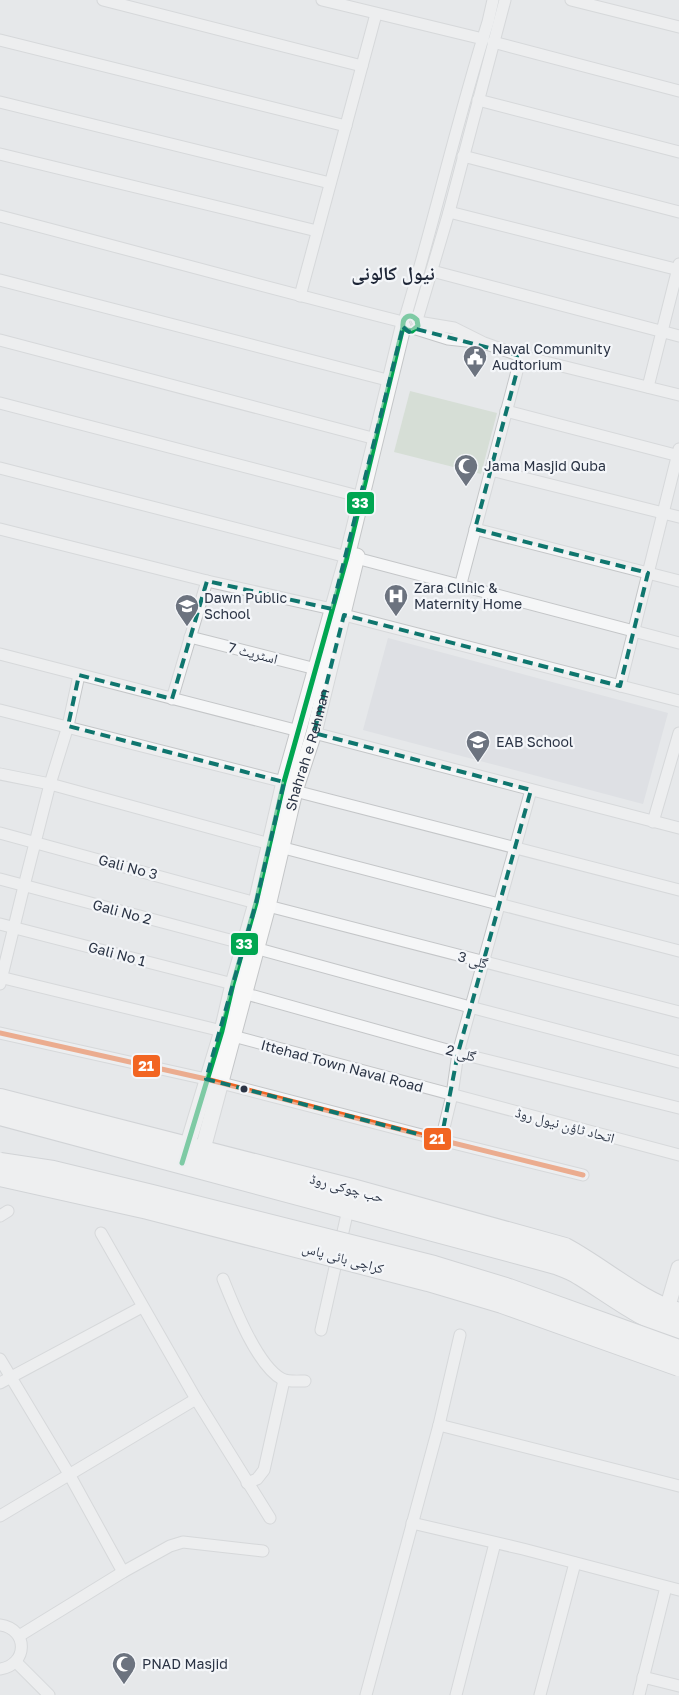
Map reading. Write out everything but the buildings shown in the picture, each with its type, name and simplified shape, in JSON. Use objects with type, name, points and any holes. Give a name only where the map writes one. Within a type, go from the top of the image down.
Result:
[{"type":"highway","points":[[0,1099],[192,1157],[350,1199],[556,1264],[579,1274],[633,1310],[672,1319]]},
{"type":"highway","points":[[0,1116],[192,1157]]},
{"type":"highway","name":"کراچی بائی پاس","points":[[0,1162],[53,1171],[434,1266],[510,1289],[679,1350]]},
{"type":"highway","name":"کراچی بائی پاس","points":[[0,1176],[148,1209],[428,1280],[502,1303],[679,1366]]},
{"type":"main road","name":"Shahrah e Rehman","points":[[352,558],[362,497],[376,439],[391,381],[411,324]]},
{"type":"main road","name":"Shahrah e Rehman","points":[[192,1157],[262,904],[289,787],[306,732],[338,612],[411,324]]},
{"type":"main road","name":"Shahrah e Rehman","points":[[306,732],[316,668],[338,612]]},
{"type":"main road","points":[[672,1319],[679,1268]]},
{"type":"street","points":[[103,0],[362,66]]},
{"type":"street","points":[[322,0],[679,91]]},
{"type":"street","points":[[411,324],[432,271],[478,100],[493,0]]},
{"type":"street","points":[[411,324],[422,260],[450,152],[488,41],[505,0]]},
{"type":"street","points":[[570,0],[679,27]]},
{"type":"street","points":[[300,296],[376,14]]},
{"type":"street","points":[[0,40],[346,126]]},
{"type":"street","points":[[478,100],[679,152]]},
{"type":"street","points":[[0,102],[330,183]]},
{"type":"street","points":[[0,154],[317,231]]},
{"type":"street","points":[[463,156],[679,212]]},
{"type":"street","points":[[449,212],[678,268],[648,387]]},
{"type":"street","points":[[0,216],[411,324],[448,339],[484,343],[521,356],[679,395]]},
{"type":"street","points":[[432,271],[679,336]]},
{"type":"street","points":[[0,280],[391,381]]},
{"type":"street","points":[[0,340],[376,439]]},
{"type":"street","points":[[460,586],[521,356]]},
{"type":"street","points":[[0,403],[362,497]]},
{"type":"street","points":[[506,412],[678,454],[620,686]]},
{"type":"street","points":[[0,468],[679,643]]},
{"type":"street","points":[[490,470],[679,517]]},
{"type":"street","points":[[0,529],[338,612],[679,701]]},
{"type":"street","points":[[475,529],[679,581]]},
{"type":"street","points":[[172,699],[207,581]]},
{"type":"street","name":"اسٹریٹ 7","points":[[190,637],[316,668]]},
{"type":"street","points":[[0,654],[679,828]]},
{"type":"street","points":[[0,979],[50,784],[68,726],[79,675]]},
{"type":"street","points":[[0,710],[68,726],[515,848],[679,890]]},
{"type":"street","points":[[653,822],[675,762],[679,733]]},
{"type":"street","points":[[0,774],[50,784],[275,846],[679,951]]},
{"type":"street","points":[[441,1140],[452,1095],[458,1053],[531,790]]},
{"type":"street","name":"Gali No 3","points":[[0,833],[262,904]]},
{"type":"street","name":"Gali No 2","points":[[0,880],[250,946]]},
{"type":"street","name":"گلی 3","points":[[262,904],[483,963],[679,1012]]},
{"type":"street","name":"Gali No 1","points":[[0,924],[238,989]]},
{"type":"street","points":[[250,946],[679,1062]]},
{"type":"street","name":"Ittehad Town Naval Road","points":[[0,979],[227,1033],[452,1095]]},
{"type":"street","name":"گلی 2","points":[[238,989],[458,1053],[679,1108]]},
{"type":"street","points":[[0,1033],[214,1081],[583,1175]]},
{"type":"street","name":"اتحاد ٹاؤن نیول روڈ","points":[[452,1095],[679,1156]]},
{"type":"street","points":[[321,1330],[350,1199]]},
{"type":"street","points":[[101,1233],[142,1307],[247,1483],[270,1518]]},
{"type":"street","points":[[223,1279],[240,1320],[266,1366],[284,1380],[305,1381]]},
{"type":"street","points":[[0,1383],[142,1307]]},
{"type":"street","points":[[366,1695],[460,1335]]},
{"type":"street","points":[[0,1359],[69,1474],[123,1572]]},
{"type":"street","points":[[247,1483],[257,1479],[264,1470],[284,1380]]},
{"type":"street","points":[[0,1516],[196,1398]]},
{"type":"street","points":[[438,1425],[679,1486]]},
{"type":"street","points":[[412,1523],[679,1590]]},
{"type":"street","points":[[19,1636],[123,1572],[170,1546],[183,1542],[263,1550]]},
{"type":"street","points":[[456,1695],[495,1543]]},
{"type":"street","points":[[540,1695],[575,1563]]},
{"type":"street","points":[[639,1695],[666,1587]]},
{"type":"street","points":[[0,1625],[12,1628],[19,1636],[21,1650],[16,1662],[11,1666],[0,1669]]},
{"type":"street","points":[[16,1662],[47,1694]]},
{"type":"street","points":[[643,1677],[679,1686]]},
{"type":"highlighted area","points":[[403,327],[409,332],[416,329],[521,356],[475,529],[648,573],[620,686],[344,615],[314,733],[531,790],[458,1053],[441,1140],[206,1079],[256,903],[284,782],[68,726],[79,675],[172,699],[207,581],[332,609]]},
{"type":"shaded area","points":[[410,391],[497,413],[481,474],[394,452]]},
{"type":"shaded area","points":[[388,638],[668,713],[643,804],[363,730]]},
{"type":"transit line","name":"33","points":[[182,1163],[222,1031],[256,903],[284,782],[347,557],[403,324],[405,318],[409,316],[417,320],[418,326],[412,331],[403,327]]},
{"type":"transit line","name":"21","points":[[0,1033],[206,1079],[583,1175]]},
{"type":"place","name":"Naval Community Audtorium","points":[[475,378]]},
{"type":"place","name":"Jama Masjid Quba","points":[[466,487]]},
{"type":"place","name":"Zara Clinic & Maternity Home","points":[[396,617]]},
{"type":"place","name":"Dawn Public School","points":[[187,627]]},
{"type":"place","name":"EAB School","points":[[478,763]]},
{"type":"place","name":"PNAD Masjid","points":[[124,1685]]},
{"type":"district","name":"نیول کالونی","points":[[393,273]]}]
